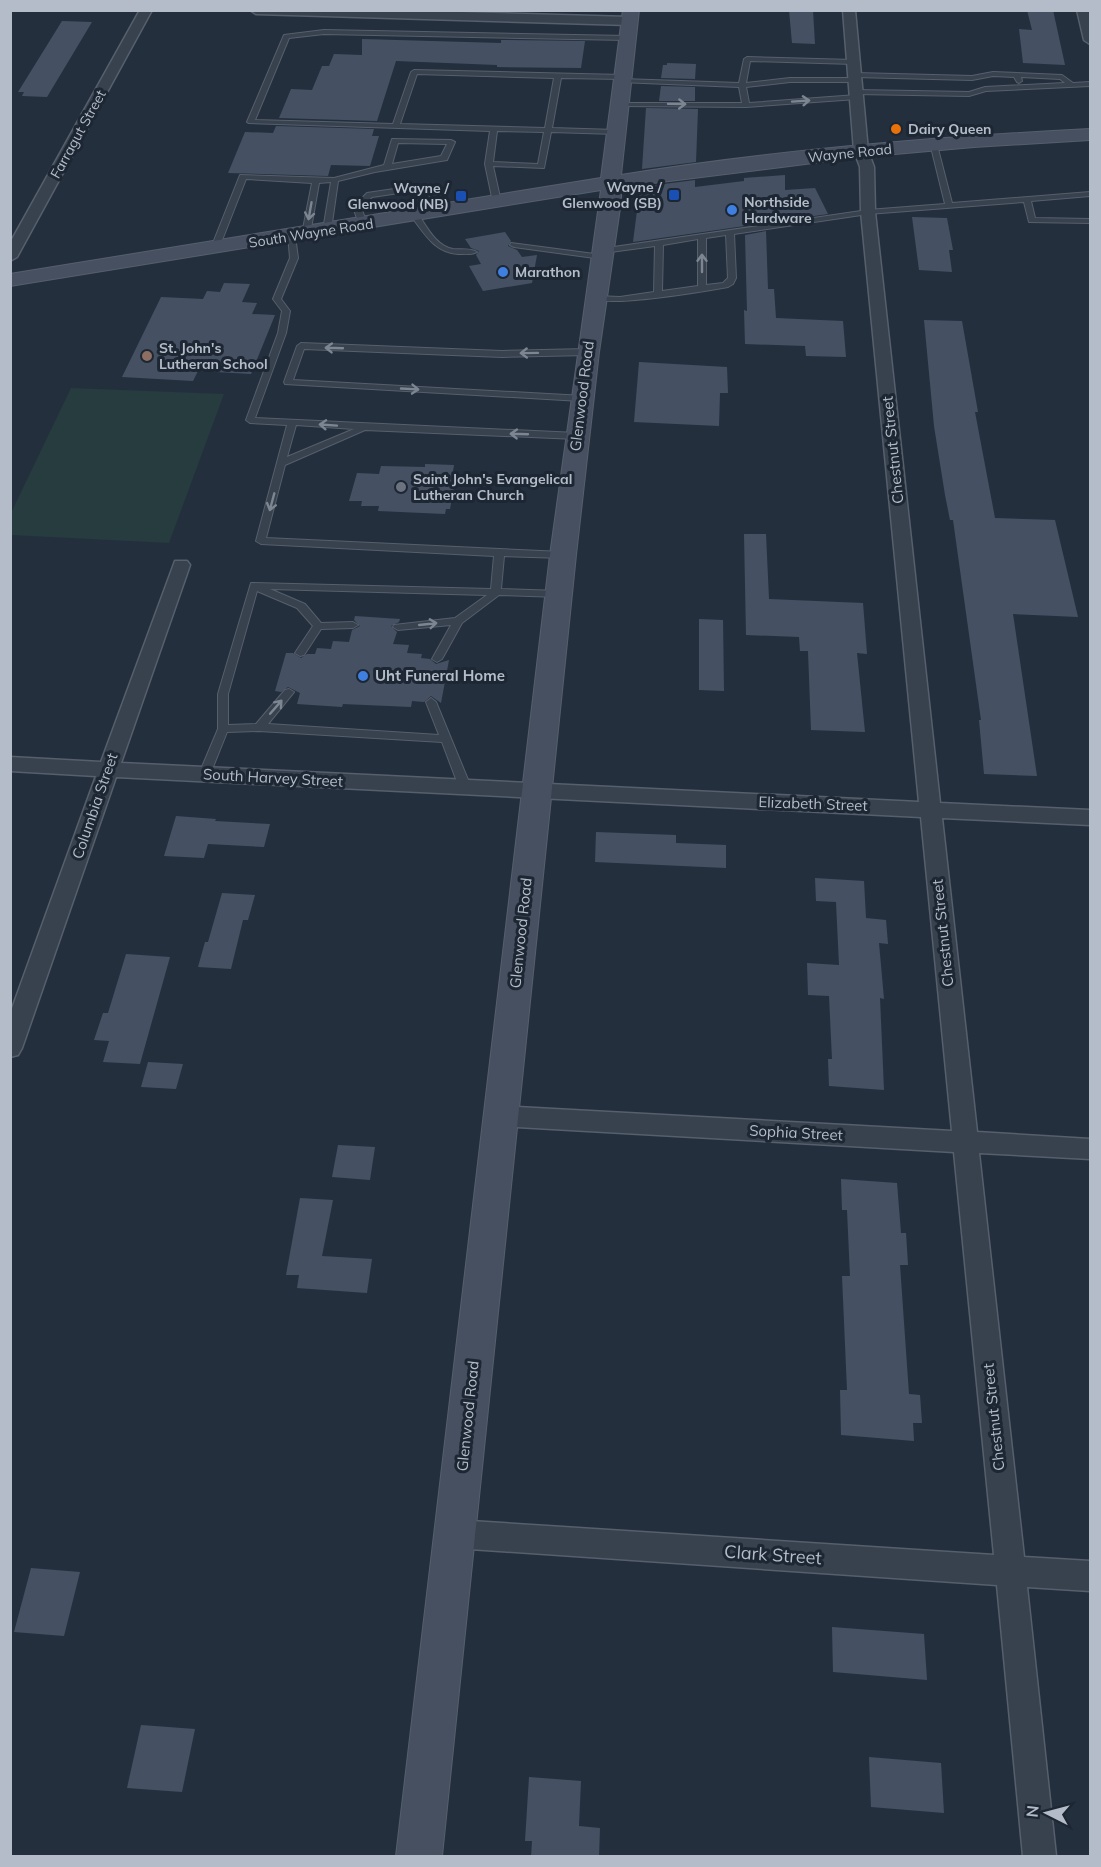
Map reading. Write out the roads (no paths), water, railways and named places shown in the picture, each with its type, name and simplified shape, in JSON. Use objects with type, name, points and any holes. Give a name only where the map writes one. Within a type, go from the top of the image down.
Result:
[{"type":"street","name":"Farragut Street","points":[[10,257],[146,10]]},
{"type":"street","points":[[256,10],[629,23]]},
{"type":"street","name":"Chestnut Street","points":[[849,10],[861,151],[867,167],[868,212],[1040,1857]]},
{"type":"street","points":[[1083,10],[1090,40]]},
{"type":"street","name":"Glenwood Road","points":[[419,1857],[563,555],[581,398],[603,254],[629,23]]},
{"type":"street","name":"Wayne Road","points":[[611,183],[861,151],[1090,135]]},
{"type":"street","name":"South Wayne Road","points":[[10,280],[327,231],[611,183]]},
{"type":"street","name":"Columbia Street","points":[[10,1048],[181,565]]},
{"type":"street","name":"South Harvey Street","points":[[10,764],[536,792]]},
{"type":"street","name":"Elizabeth Street","points":[[536,792],[1090,817]]},
{"type":"street","name":"Sophia Street","points":[[501,1116],[1090,1149]]},
{"type":"street","name":"Clark Street","points":[[455,1533],[1090,1576]]},
{"type":"lane","points":[[616,132],[251,122],[286,36],[324,32],[629,23]]},
{"type":"lane","points":[[746,105],[742,85],[747,59],[855,81],[969,94],[985,89],[1090,84]]},
{"type":"lane","points":[[396,126],[414,72],[742,85],[790,80],[972,78],[993,74],[1062,77],[1072,85]]},
{"type":"lane","points":[[1017,75],[1022,87]]},
{"type":"lane","points":[[489,164],[541,166],[558,76]]},
{"type":"lane","points":[[619,104],[746,105],[855,81]]},
{"type":"lane","points":[[494,129],[489,164],[497,202]]},
{"type":"lane","points":[[215,249],[243,177],[335,180],[362,171],[444,158],[451,142],[395,141],[387,167]]},
{"type":"lane","points":[[933,145],[949,206]]},
{"type":"lane","points":[[327,231],[335,180]]},
{"type":"lane","points":[[316,181],[294,258],[278,299],[286,311],[282,333],[250,420],[577,436]]},
{"type":"lane","points":[[363,224],[357,207],[370,195],[428,186],[442,211]]},
{"type":"lane","points":[[514,245],[603,254],[659,243],[868,212],[1089,194],[1090,204]]},
{"type":"lane","points":[[1027,199],[1032,220],[1090,221]]},
{"type":"lane","points":[[415,216],[436,245],[446,252],[474,252]]},
{"type":"lane","points":[[596,298],[620,299],[725,285],[730,282],[730,233]]},
{"type":"lane","points":[[702,237],[702,288]]},
{"type":"lane","points":[[658,294],[659,243]]},
{"type":"lane","points":[[581,398],[288,382],[300,346],[502,354],[588,352]]},
{"type":"lane","points":[[292,422],[261,541],[563,555]]},
{"type":"lane","points":[[282,463],[365,427]]},
{"type":"lane","points":[[437,659],[458,621],[496,593],[500,553]]},
{"type":"lane","points":[[254,585],[559,594]]},
{"type":"lane","points":[[254,585],[301,606],[318,626]]},
{"type":"lane","points":[[205,774],[223,729],[223,694],[254,585]]},
{"type":"lane","points":[[398,627],[458,621]]},
{"type":"lane","points":[[318,626],[353,625]]},
{"type":"lane","points":[[300,653],[318,626]]},
{"type":"lane","points":[[259,727],[289,692]]},
{"type":"lane","points":[[431,702],[465,787]]},
{"type":"lane","points":[[223,729],[259,727],[445,739]]},
{"type":"place","name":"Dairy Queen","points":[[896,129]]},
{"type":"place","name":"Wayne / Glenwood (SB)","points":[[674,195]]},
{"type":"place","name":"Wayne / Glenwood (NB)","points":[[461,196]]},
{"type":"place","name":"Northside Hardware","points":[[732,210]]},
{"type":"place","name":"Marathon","points":[[503,272]]},
{"type":"place","name":"St. John's Lutheran School","points":[[147,356]]},
{"type":"place","name":"Saint John's Evangelical Lutheran Church","points":[[401,487]]},
{"type":"place","name":"Uht Funeral Home","points":[[363,676]]}]
